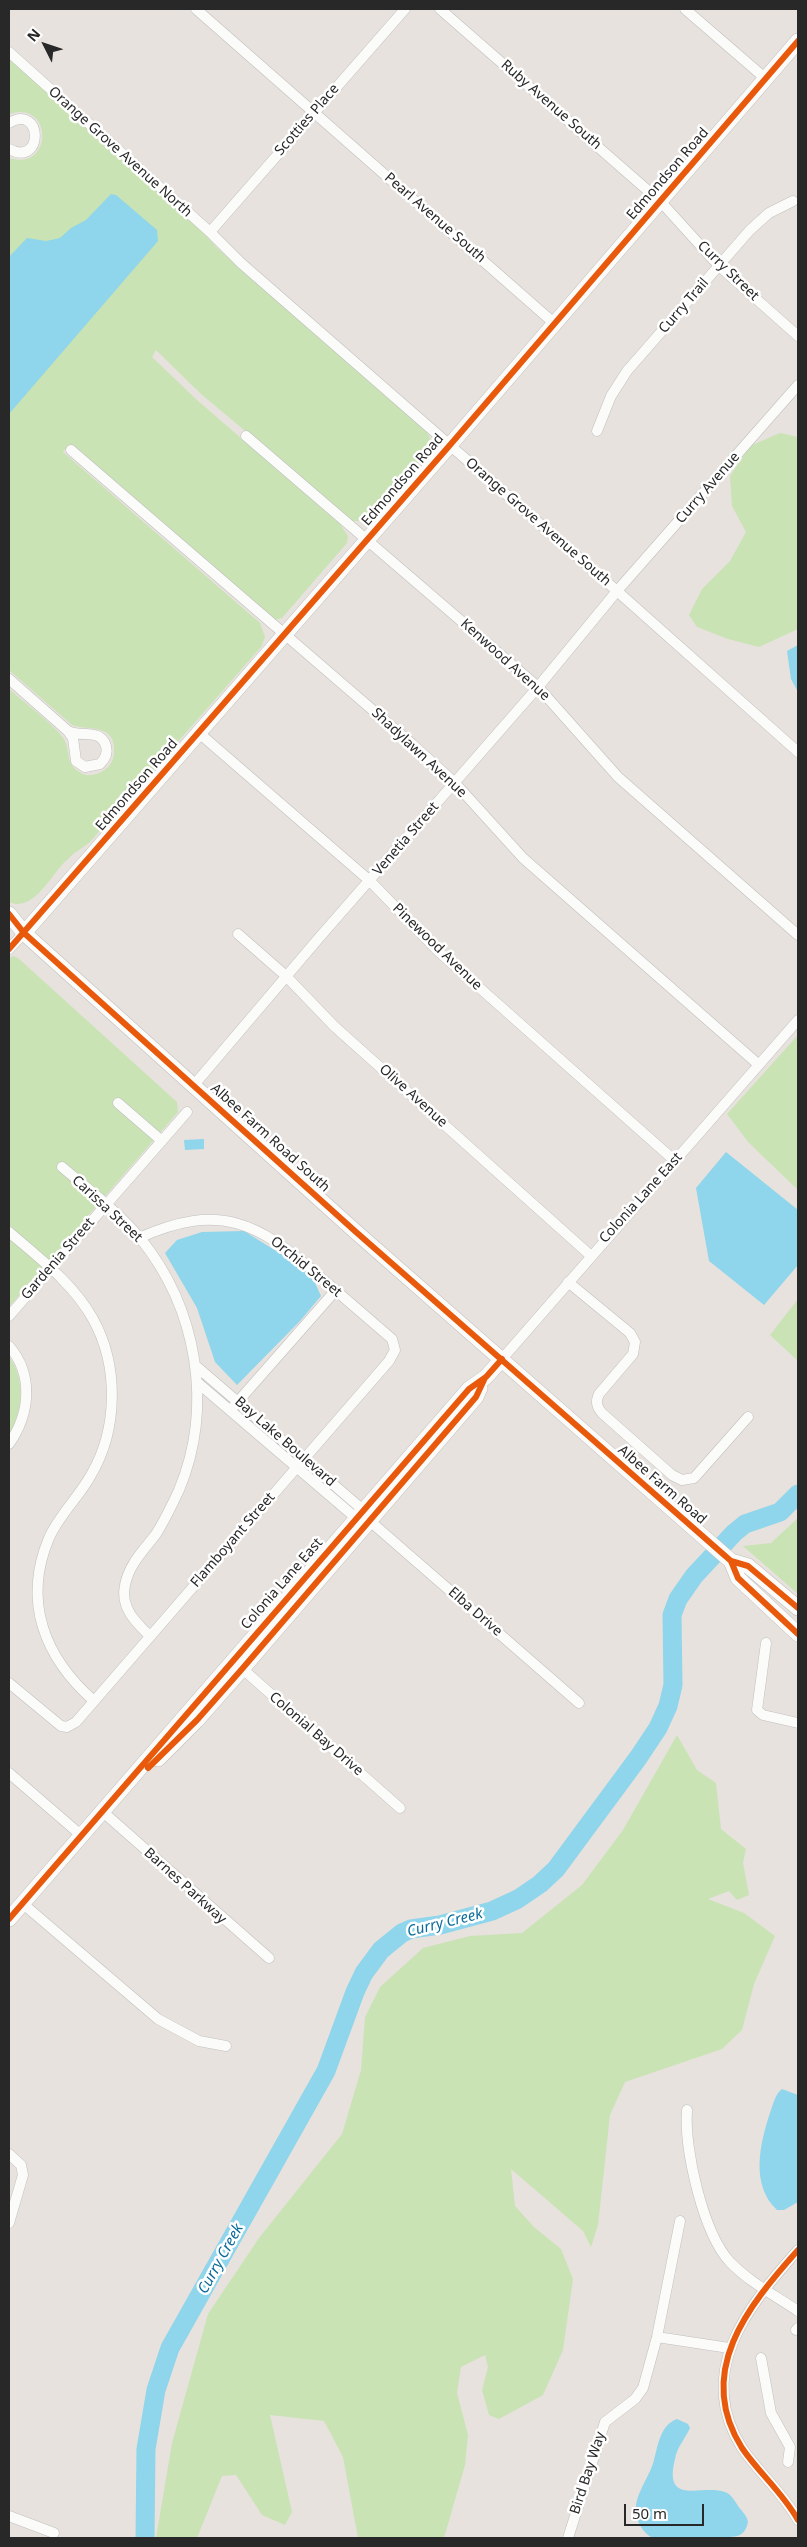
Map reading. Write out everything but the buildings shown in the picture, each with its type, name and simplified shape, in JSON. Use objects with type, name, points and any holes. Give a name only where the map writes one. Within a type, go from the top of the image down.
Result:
[{"type":"street","name":"Pearl Avenue South","points":[[196,9],[555,324]]},
{"type":"street","name":"Scotties Place","points":[[210,232],[404,9]]},
{"type":"street","name":"Ruby Avenue South","points":[[440,9],[661,202]]},
{"type":"street","points":[[685,9],[766,79]]},
{"type":"street","name":"Edmondson Road","points":[[24,933],[661,202],[798,41]]},
{"type":"street","name":"Orange Grove Avenue North","points":[[9,52],[210,232]]},
{"type":"street","points":[[9,123],[19,119],[25,120],[33,127],[36,137],[31,147],[27,150],[16,152],[9,149]]},
{"type":"street","name":"Curry Trail","points":[[597,431],[611,396],[627,371],[760,221],[780,206],[794,201]]},
{"type":"street","name":"Curry Street","points":[[661,202],[719,266],[798,336]]},
{"type":"street","name":"Orange Grove Avenue South","points":[[210,232],[241,263],[617,591],[798,752]]},
{"type":"street","name":"Curry Avenue","points":[[617,591],[798,385]]},
{"type":"street","name":"Kenwood Avenue","points":[[246,436],[538,687],[618,777],[798,935]]},
{"type":"street","name":"Shadylawn Avenue","points":[[71,450],[454,783],[524,858],[759,1065]]},
{"type":"street","name":"Venetia Street","points":[[194,1085],[286,976],[538,687],[617,591]]},
{"type":"street","points":[[9,679],[68,731]]},
{"type":"street","name":"Pinewood Avenue","points":[[199,733],[370,881],[438,951],[674,1161]]},
{"type":"street","name":"Albee Farm Road South","points":[[9,914],[24,933],[356,1232],[502,1359]]},
{"type":"street","name":"Albee Farm Road South","points":[[9,926],[24,933]]},
{"type":"street","points":[[9,949],[24,933]]},
{"type":"street","name":"Olive Avenue","points":[[238,934],[286,976],[334,1026],[590,1255]]},
{"type":"street","name":"Colonia Lane East","points":[[9,1919],[103,1812],[197,1720],[237,1665],[363,1517],[476,1397],[486,1377],[590,1255],[798,1020]]},
{"type":"street","points":[[118,1103],[162,1141]]},
{"type":"street","name":"Gardenia Street","points":[[9,1316],[187,1112]]},
{"type":"street","name":"Carissa Street","points":[[62,1167],[106,1204],[139,1238],[158,1263],[174,1294],[186,1325],[196,1366],[198,1383],[194,1438],[180,1488],[161,1525],[132,1565],[124,1587],[128,1611],[133,1620],[150,1636]]},
{"type":"street","name":"Orchid Street","points":[[139,1238],[184,1222],[212,1220],[239,1224],[261,1232],[282,1244],[392,1339],[395,1350]]},
{"type":"street","points":[[9,1232],[50,1268],[79,1298],[94,1320],[104,1346],[110,1378],[112,1412],[105,1443],[92,1474],[49,1538],[41,1566],[38,1593],[42,1627],[54,1655],[71,1680],[94,1701]]},
{"type":"street","points":[[568,1282],[630,1333],[635,1342],[633,1354],[599,1394],[598,1408],[672,1475],[682,1480],[694,1478],[748,1417]]},
{"type":"street","points":[[230,1411],[336,1290]]},
{"type":"street","points":[[9,1346],[22,1368],[27,1395],[24,1418],[9,1444]]},
{"type":"street","name":"Flamboyant Street","points":[[9,1683],[56,1724],[67,1727],[76,1722],[389,1361],[395,1350]]},
{"type":"street","name":"Albee Farm Road","points":[[502,1359],[690,1527],[731,1561],[738,1578],[798,1634]]},
{"type":"street","name":"Bay Lake Boulevard","points":[[196,1366],[304,1459],[363,1517]]},
{"type":"street","points":[[198,1383],[296,1468],[363,1517]]},
{"type":"street","name":"Elba Drive","points":[[363,1517],[579,1703]]},
{"type":"street","points":[[731,1561],[748,1566],[798,1608]]},
{"type":"street","points":[[766,1643],[758,1710],[763,1715],[798,1723]]},
{"type":"street","name":"Colonial Bay Drive","points":[[237,1665],[400,1808]]},
{"type":"street","points":[[9,1773],[82,1836]]},
{"type":"street","name":"Barnes Parkway","points":[[103,1812],[248,1942],[269,1958]]},
{"type":"street","points":[[22,1903],[158,2019],[199,2041],[226,2046]]},
{"type":"street","points":[[687,2110],[687,2133],[709,2227],[732,2264],[798,2311]]},
{"type":"street","points":[[9,2154],[21,2165],[23,2175],[9,2223]]},
{"type":"street","name":"Bird Bay Way","points":[[568,2538],[605,2422],[635,2399],[641,2391],[657,2337],[680,2221]]},
{"type":"street","points":[[798,2250],[766,2289],[739,2328],[729,2348],[724,2384],[726,2410],[731,2426],[744,2450],[783,2497],[798,2520]]},
{"type":"street","points":[[657,2337],[729,2348]]},
{"type":"street","points":[[761,2358],[771,2412],[790,2447],[788,2462]]},
{"type":"street","points":[[9,2516],[54,2533]]},
{"type":"green space","points":[[9,58],[196,225],[217,248],[427,432],[433,445],[366,521],[353,521],[201,394],[156,350],[152,357],[197,400],[340,524],[348,536],[347,543],[282,618],[274,620],[69,447],[64,450],[63,452],[260,623],[265,637],[261,647],[90,842],[62,865],[35,897],[27,902],[18,904],[9,902],[9,689],[62,736],[67,745],[69,757],[74,768],[81,773],[90,775],[103,771],[111,763],[114,752],[111,736],[106,732],[72,725],[9,670],[9,158],[24,160],[34,155],[40,146],[42,136],[40,125],[34,117],[23,112],[9,114]]},
{"type":"green space","points":[[780,433],[798,437],[798,629],[759,647],[728,639],[697,627],[689,615],[702,589],[730,561],[746,532],[732,506],[730,476],[750,446]]},
{"type":"green space","points":[[13,956],[18,958],[177,1102],[178,1112],[9,1307],[9,958]]},
{"type":"green space","points":[[798,1035],[798,1190],[749,1143],[727,1114]]},
{"type":"green space","points":[[798,1299],[798,1361],[770,1335]]},
{"type":"green space","points":[[9,1356],[18,1375],[21,1396],[17,1416],[9,1435]]},
{"type":"green space","points":[[798,1518],[798,1594],[743,1546],[771,1543]]},
{"type":"green space","points":[[677,1735],[697,1770],[716,1783],[721,1829],[746,1849],[743,1863],[749,1895],[737,1900],[729,1891],[708,1899],[744,1913],[775,1936],[754,1984],[742,2030],[722,2049],[625,2082],[610,2115],[598,2225],[591,2247],[583,2231],[511,2169],[515,2206],[534,2227],[561,2249],[573,2279],[563,2350],[543,2395],[499,2419],[489,2415],[482,2390],[488,2367],[485,2355],[461,2367],[457,2393],[468,2435],[465,2465],[444,2538],[358,2538],[343,2457],[324,2421],[270,2415],[292,2512],[285,2525],[262,2515],[236,2475],[222,2476],[197,2538],[156,2538],[172,2443],[208,2314],[259,2238],[342,2134],[361,2070],[365,2017],[380,1987],[423,1948],[470,1936],[522,1933],[582,1885],[623,1830]]},
{"type":"water","points":[[111,194],[116,195],[157,230],[158,241],[9,414],[9,257],[27,238],[46,241],[60,238],[71,228],[86,220]]},
{"type":"water","points":[[798,645],[798,692],[791,679],[787,651]]},
{"type":"water","points":[[204,1139],[204,1149],[185,1150],[184,1140]]},
{"type":"water","points":[[726,1152],[798,1210],[798,1265],[764,1305],[709,1261],[696,1188]]},
{"type":"water","points":[[244,1231],[310,1272],[321,1296],[300,1321],[237,1385],[215,1362],[197,1308],[165,1253],[177,1240],[202,1232]]},
{"type":"water","points":[[782,2089],[798,2095],[798,2202],[784,2210],[777,2210],[763,2189],[760,2163],[766,2125],[774,2100]]},
{"type":"water","points":[[677,2419],[688,2424],[690,2428],[676,2455],[673,2474],[675,2483],[679,2488],[687,2490],[716,2490],[729,2494],[748,2522],[740,2535],[712,2538],[659,2539],[648,2535],[639,2524],[636,2513],[638,2498],[652,2468],[663,2431],[671,2422]]},
{"type":"waterway","name":"Curry Creek","points":[[145,2538],[146,2449],[156,2390],[170,2348],[326,2071],[355,1992],[364,1973],[381,1950],[402,1933],[411,1929],[440,1925],[492,1911],[518,1899],[540,1884],[556,1869],[638,1758],[658,1728],[668,1706],[673,1685],[672,1615],[678,1599],[694,1576],[734,1533],[745,1524],[780,1512],[798,1494]]},
{"type":"cycle path","points":[[9,949],[450,445],[798,41]]},
{"type":"cycle path","points":[[9,914],[24,933],[356,1232],[731,1561],[738,1578],[798,1634]]},
{"type":"cycle path","points":[[9,1919],[469,1389],[486,1377],[502,1359]]},
{"type":"cycle path","points":[[148,1768],[197,1720],[242,1669],[476,1397],[484,1380]]},
{"type":"cycle path","points":[[731,1561],[748,1566],[798,1608]]},
{"type":"cycle path","points":[[798,2250],[761,2294],[746,2317],[733,2342],[725,2367],[723,2393],[729,2420],[742,2448],[798,2520]]}]
